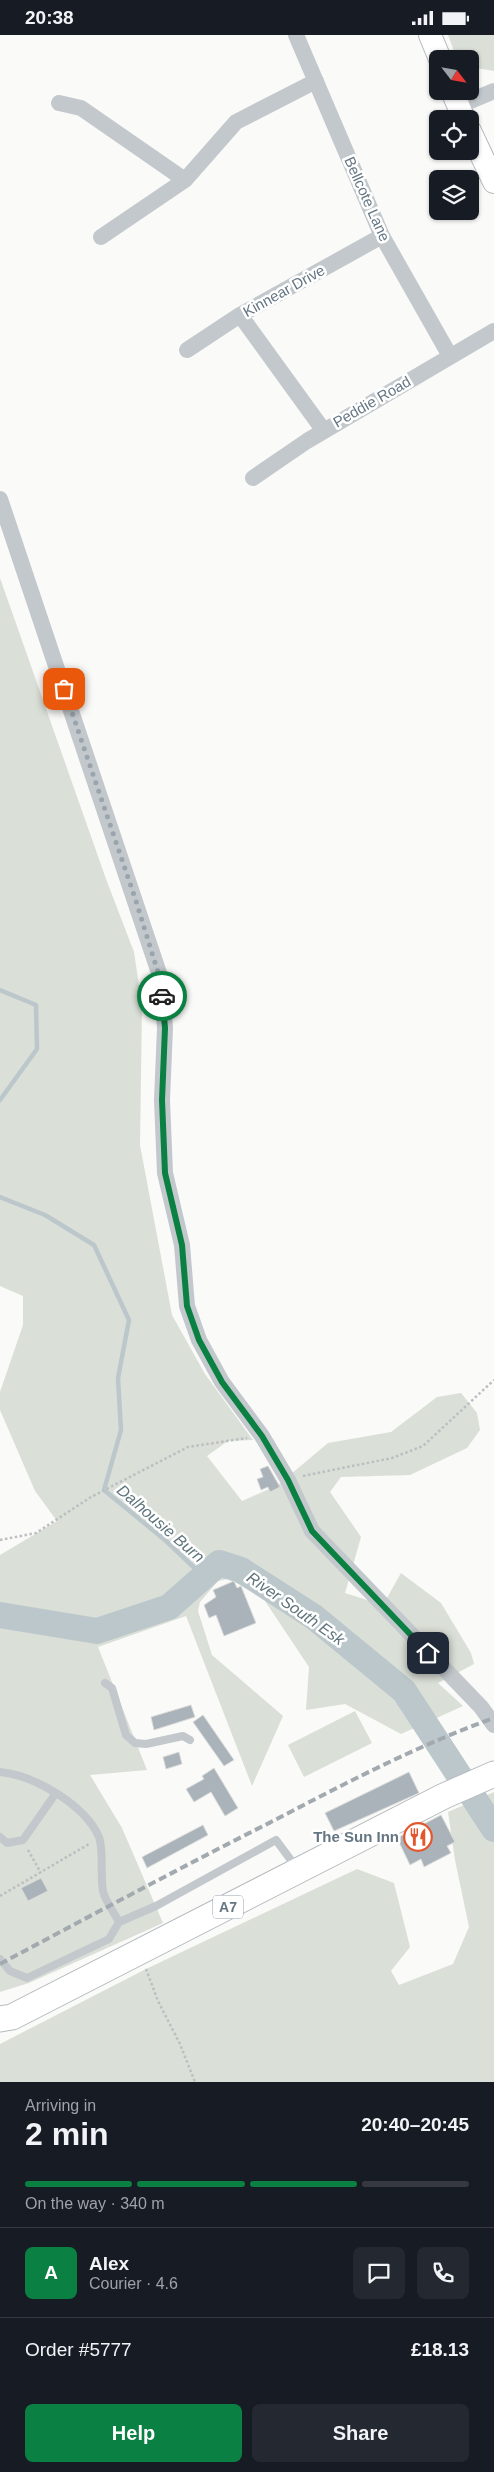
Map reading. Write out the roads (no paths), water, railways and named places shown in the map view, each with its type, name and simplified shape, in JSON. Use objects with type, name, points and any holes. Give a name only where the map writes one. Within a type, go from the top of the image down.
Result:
[{"type":"main road","points":[[430,35],[436,50]]},
{"type":"main road","points":[[479,150],[494,183]]},
{"type":"main road","name":"A7","points":[[4,2020],[141,1952],[444,1796],[494,1774]]},
{"type":"street","name":"Bellcote Lane","points":[[296,35],[382,236],[450,356]]},
{"type":"street","points":[[101,237],[185,180],[236,122],[316,81]]},
{"type":"street","points":[[458,105],[494,91]]},
{"type":"street","points":[[59,103],[81,109],[185,180]]},
{"type":"street","name":"Kinnear Drive","points":[[187,349],[240,315],[382,236]]},
{"type":"street","points":[[240,315],[324,431]]},
{"type":"street","name":"Peddie Road","points":[[253,478],[324,431],[494,331]]},
{"type":"street","points":[[0,499],[160,979],[165,1028],[162,1100],[165,1173],[182,1245],[187,1306],[199,1340],[222,1382],[262,1436],[288,1480],[312,1531],[481,1707],[494,1725]]},
{"type":"lane","points":[[105,1683],[112,1688],[128,1738],[135,1743],[146,1745],[183,1737],[190,1740]]},
{"type":"lane","points":[[0,1772],[11,1773],[56,1793],[80,1811],[99,1838],[104,1893],[119,1922]]},
{"type":"lane","points":[[0,1837],[7,1843],[22,1840],[56,1793]]},
{"type":"lane","points":[[0,1959],[10,1971],[26,1978],[109,1939],[119,1922],[156,1906],[276,1840],[298,1871]]},
{"type":"waterway","name":"Dalhousie Burn","points":[[0,990],[36,1005],[37,1049],[0,1100]]},
{"type":"waterway","name":"Dalhousie Burn","points":[[0,1197],[45,1215],[94,1245],[129,1320],[118,1378],[121,1430],[104,1490],[165,1540],[203,1576]]},
{"type":"waterway","name":"River South Esk","points":[[0,1615],[97,1631],[169,1607],[219,1563],[241,1570],[314,1617],[404,1691],[494,1829]]},
{"type":"railway","points":[[0,1964],[169,1874],[353,1780],[408,1753],[494,1718]]},
{"type":"place","name":"The Sun Inn","points":[[418,1837]]}]
